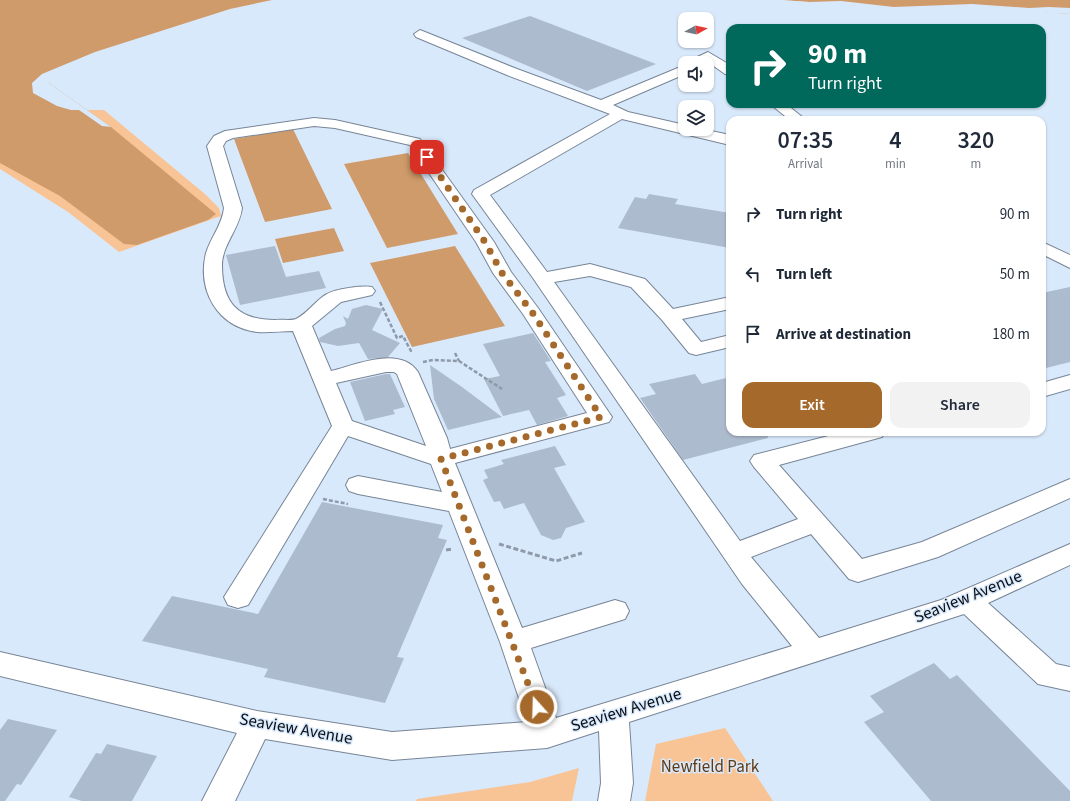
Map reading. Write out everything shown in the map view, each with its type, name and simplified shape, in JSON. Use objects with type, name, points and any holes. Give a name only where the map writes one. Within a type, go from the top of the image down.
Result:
[{"type":"street","points":[[420,34],[512,72],[601,105],[621,114],[726,139]]},
{"type":"street","points":[[714,60],[726,68]]},
{"type":"street","points":[[601,105],[678,72]]},
{"type":"street","points":[[782,108],[794,116]]},
{"type":"street","points":[[621,114],[480,194],[543,278],[751,577],[814,651]]},
{"type":"street","points":[[301,325],[343,426],[441,459],[601,417],[532,312],[502,273],[485,242],[416,142],[334,124],[314,122],[230,134],[221,137],[215,146],[233,208],[232,217],[216,251],[213,265],[217,292],[223,307],[232,315],[244,322],[257,326],[301,325],[335,297],[371,294]]},
{"type":"street","points":[[1046,250],[1070,262]]},
{"type":"street","points":[[543,278],[590,270],[638,283],[669,316],[696,349],[726,342]]},
{"type":"street","points":[[669,316],[726,304]]},
{"type":"street","points":[[324,379],[384,366],[410,365],[407,372],[436,438],[441,459],[514,642],[547,734]]},
{"type":"street","points":[[1046,389],[1070,382]]},
{"type":"street","points":[[238,597],[343,426]]},
{"type":"street","points":[[859,436],[762,461],[814,523],[858,572],[929,550],[1070,488]]},
{"type":"street","points":[[356,495],[459,504]]},
{"type":"street","points":[[734,553],[814,523]]},
{"type":"street","name":"Seaview Avenue","points":[[0,664],[257,724],[392,746],[547,734],[949,609],[1070,554]]},
{"type":"street","points":[[967,601],[1048,675],[1070,678]]},
{"type":"street","points":[[514,642],[615,611]]},
{"type":"street","points":[[613,714],[617,783],[614,801]]},
{"type":"street","points":[[218,801],[257,724]]},
{"type":"path","points":[[371,294],[397,338],[403,336],[410,365],[433,360],[459,361]]},
{"type":"path","points":[[455,353],[459,361],[502,389]]},
{"type":"path","points":[[301,495],[356,495]]},
{"type":"path","points":[[451,542],[454,549]]},
{"type":"path","points":[[492,542],[556,561],[582,553]]},
{"type":"green space","points":[[71,110],[104,110],[205,194],[219,208],[221,216],[119,252],[68,212],[0,169],[0,145]]},
{"type":"green space","name":"Newfield Park","points":[[725,728],[773,801],[645,801],[656,744]]},
{"type":"green space","points":[[579,768],[572,801],[416,801],[417,799],[530,782]]},
{"type":"shaded area","points":[[0,0],[281,0],[240,10],[61,71],[49,83],[111,127],[216,214],[208,220],[137,245],[124,244],[60,196],[0,163]]},
{"type":"shaded area","points":[[781,0],[1070,0],[1070,14],[961,6],[905,9]]},
{"type":"shaded area","points":[[293,129],[332,209],[265,222],[234,139]]},
{"type":"shaded area","points":[[408,153],[458,234],[387,248],[344,164]]},
{"type":"shaded area","points":[[334,228],[344,251],[283,263],[275,239]]},
{"type":"shaded area","points":[[455,246],[505,326],[412,347],[370,263]]},
{"type":"pier","points":[[272,0],[283,0],[255,11],[240,12],[69,70],[62,73],[49,83],[111,127],[102,126],[79,110],[71,110],[57,106],[33,93],[32,83],[42,74],[95,52],[230,9]]},
{"type":"pier","points":[[779,0],[809,2],[841,1],[894,7],[972,4],[1029,8],[1070,8],[1070,14],[961,8],[905,11],[847,5],[808,5],[781,2]]},
{"type":"building","points":[[530,16],[656,64],[587,91],[462,38]]},
{"type":"building","points":[[649,194],[678,199],[675,204],[726,212],[726,247],[618,228],[635,197],[646,199]]},
{"type":"building","points":[[275,246],[286,277],[319,271],[326,288],[240,305],[226,255]]},
{"type":"building","points":[[1070,287],[1070,362],[1046,368],[1046,292]]},
{"type":"building","points":[[366,305],[383,309],[372,330],[400,343],[388,357],[368,359],[359,343],[338,346],[320,342],[319,338],[335,329],[345,326],[346,323],[343,316],[348,319],[352,309]]},
{"type":"building","points":[[533,333],[551,361],[545,362],[566,395],[557,398],[568,416],[537,425],[529,410],[503,416],[484,379],[500,376],[483,344]]},
{"type":"building","points":[[430,365],[502,417],[448,430],[434,399]]},
{"type":"building","points":[[390,374],[405,407],[393,410],[395,414],[365,421],[350,382]]},
{"type":"building","points":[[695,374],[702,384],[726,378],[726,436],[768,436],[768,438],[683,460],[640,398],[656,394],[649,384]]},
{"type":"building","points":[[555,446],[566,465],[554,468],[585,522],[566,528],[561,538],[553,540],[541,535],[524,503],[504,509],[500,501],[494,502],[483,480],[488,478],[484,470],[504,464],[501,460]]},
{"type":"building","points":[[322,502],[443,525],[438,538],[447,540],[397,657],[404,658],[385,703],[264,677],[268,669],[142,641],[172,596],[258,614]]},
{"type":"building","points":[[934,663],[950,679],[957,675],[1070,791],[1070,801],[931,801],[864,722],[884,712],[870,696]]},
{"type":"building","points":[[8,719],[57,730],[21,785],[17,784],[5,801],[0,801],[0,730]]},
{"type":"building","points":[[107,744],[157,756],[132,801],[82,801],[69,797],[96,753],[101,754]]},
{"type":"route","points":[[427,157],[485,242],[502,273],[532,312],[601,417],[441,459],[514,642],[537,707]]}]
